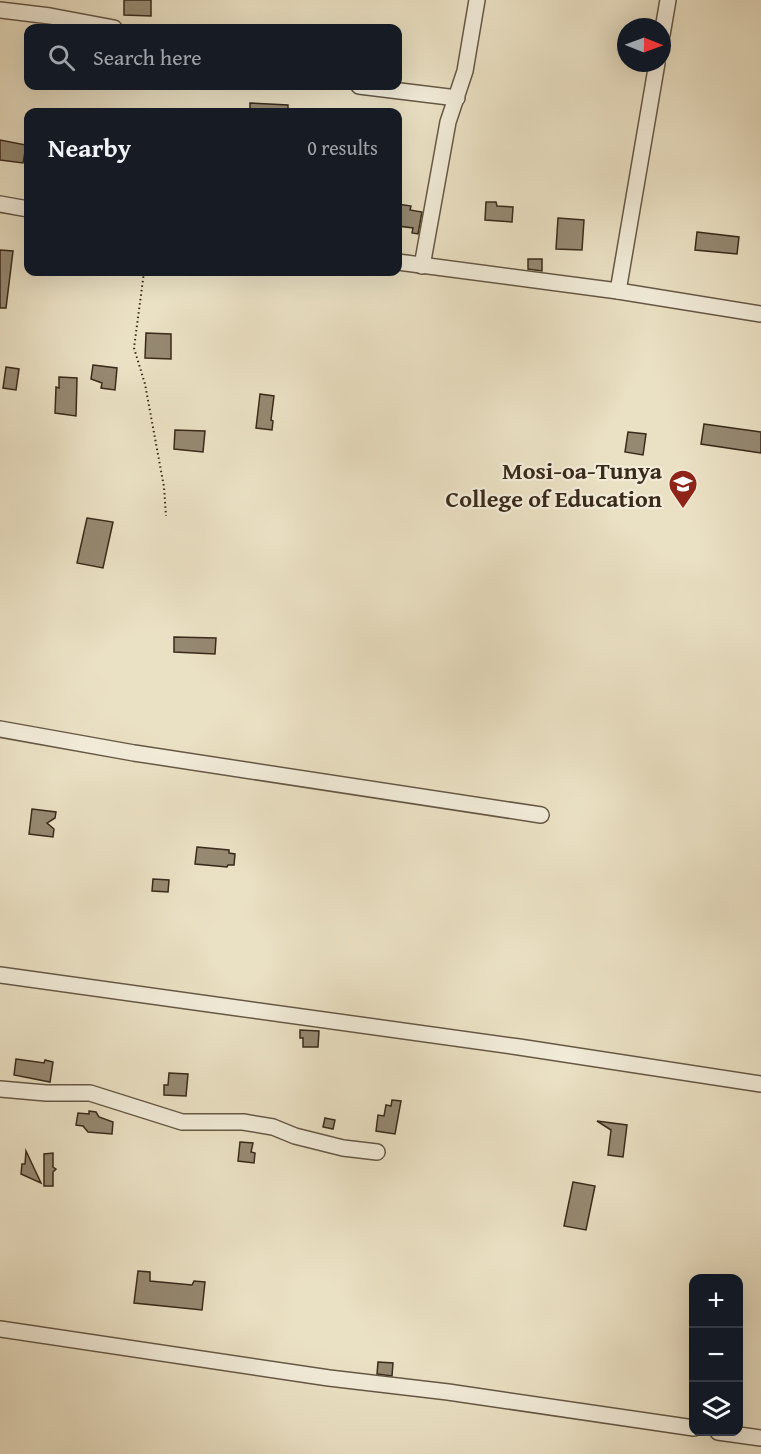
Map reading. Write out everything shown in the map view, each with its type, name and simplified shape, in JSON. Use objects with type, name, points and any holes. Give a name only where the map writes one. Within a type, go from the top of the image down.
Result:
[{"type":"street","points":[[422,266],[448,122],[458,98],[465,71],[477,0]]},
{"type":"street","points":[[665,18],[668,0]]},
{"type":"street","points":[[0,10],[93,24]]},
{"type":"street","points":[[618,291],[655,72]]},
{"type":"street","points":[[392,90],[458,98]]},
{"type":"street","points":[[0,204],[24,208]]},
{"type":"street","points":[[402,263],[618,291],[761,314]]},
{"type":"street","points":[[0,729],[134,753],[541,815]]},
{"type":"street","points":[[0,975],[519,1047],[761,1084]]},
{"type":"street","points":[[0,1089],[46,1093],[90,1093],[182,1122],[243,1122],[273,1127],[295,1136],[343,1148],[377,1152]]},
{"type":"street","points":[[0,1329],[329,1378],[448,1392],[689,1427]]},
{"type":"street","points":[[743,1435],[761,1438]]},
{"type":"path","points":[[143,276],[134,348],[145,384],[164,487],[166,516]]},
{"type":"building","points":[[124,0],[151,0],[151,16],[124,15]]},
{"type":"building","points":[[250,103],[288,105],[288,108],[250,108]]},
{"type":"building","points":[[0,140],[24,145],[23,163],[0,160]]},
{"type":"building","points":[[486,202],[496,202],[497,206],[513,207],[512,222],[485,220]]},
{"type":"building","points":[[402,205],[411,206],[410,210],[422,212],[418,234],[412,233],[413,228],[402,227]]},
{"type":"building","points":[[558,218],[584,220],[582,250],[556,249]]},
{"type":"building","points":[[697,232],[739,237],[737,254],[695,250]]},
{"type":"building","points":[[0,250],[13,251],[6,308],[0,308]]},
{"type":"building","points":[[528,259],[542,259],[542,271],[528,269]]},
{"type":"building","points":[[146,333],[171,334],[171,359],[145,358]]},
{"type":"building","points":[[93,365],[117,368],[115,390],[101,388],[102,383],[91,379]]},
{"type":"building","points":[[6,367],[19,369],[16,390],[3,388]]},
{"type":"building","points":[[59,377],[77,378],[76,416],[55,413],[56,387],[59,388]]},
{"type":"building","points":[[260,394],[274,396],[272,430],[256,428]]},
{"type":"building","points":[[704,424],[761,432],[761,453],[701,444]]},
{"type":"building","points":[[175,430],[205,431],[203,452],[174,449]]},
{"type":"building","points":[[628,432],[646,434],[643,455],[625,452]]},
{"type":"building","points":[[87,518],[113,522],[103,568],[77,563]]},
{"type":"building","points":[[174,637],[216,638],[215,654],[174,652]]},
{"type":"building","points":[[32,809],[56,812],[55,818],[47,823],[54,829],[53,837],[29,834]]},
{"type":"building","points":[[197,847],[229,850],[229,853],[235,854],[234,865],[227,867],[195,864]]},
{"type":"building","points":[[153,879],[169,880],[168,892],[152,891]]},
{"type":"building","points":[[300,1030],[319,1031],[318,1047],[303,1047]]},
{"type":"building","points":[[16,1059],[53,1062],[50,1082],[14,1075]]},
{"type":"building","points":[[169,1073],[188,1074],[186,1096],[164,1095],[164,1085],[168,1085]]},
{"type":"building","points":[[392,1100],[401,1101],[395,1134],[376,1131],[378,1115],[384,1116],[386,1105],[391,1106]]},
{"type":"building","points":[[89,1111],[96,1112],[99,1117],[113,1122],[112,1134],[88,1132],[83,1126],[76,1125],[78,1113],[89,1114]]},
{"type":"building","points":[[325,1118],[335,1120],[333,1129],[323,1127]]},
{"type":"building","points":[[597,1121],[627,1125],[623,1157],[608,1155],[611,1130]]},
{"type":"building","points":[[240,1142],[253,1143],[251,1152],[255,1153],[254,1163],[238,1161]]},
{"type":"building","points":[[26,1151],[41,1183],[21,1174]]},
{"type":"building","points":[[53,1153],[53,1167],[56,1169],[53,1172],[53,1186],[44,1186],[44,1154]]},
{"type":"building","points":[[573,1182],[595,1186],[586,1230],[564,1226]]},
{"type":"building","points":[[138,1271],[150,1272],[150,1281],[192,1285],[194,1281],[205,1282],[202,1310],[134,1303]]},
{"type":"building","points":[[378,1362],[393,1363],[392,1376],[377,1374]]},
{"type":"place","name":"Mosi-oa-Tunya College of Education","points":[[683,510]]}]
